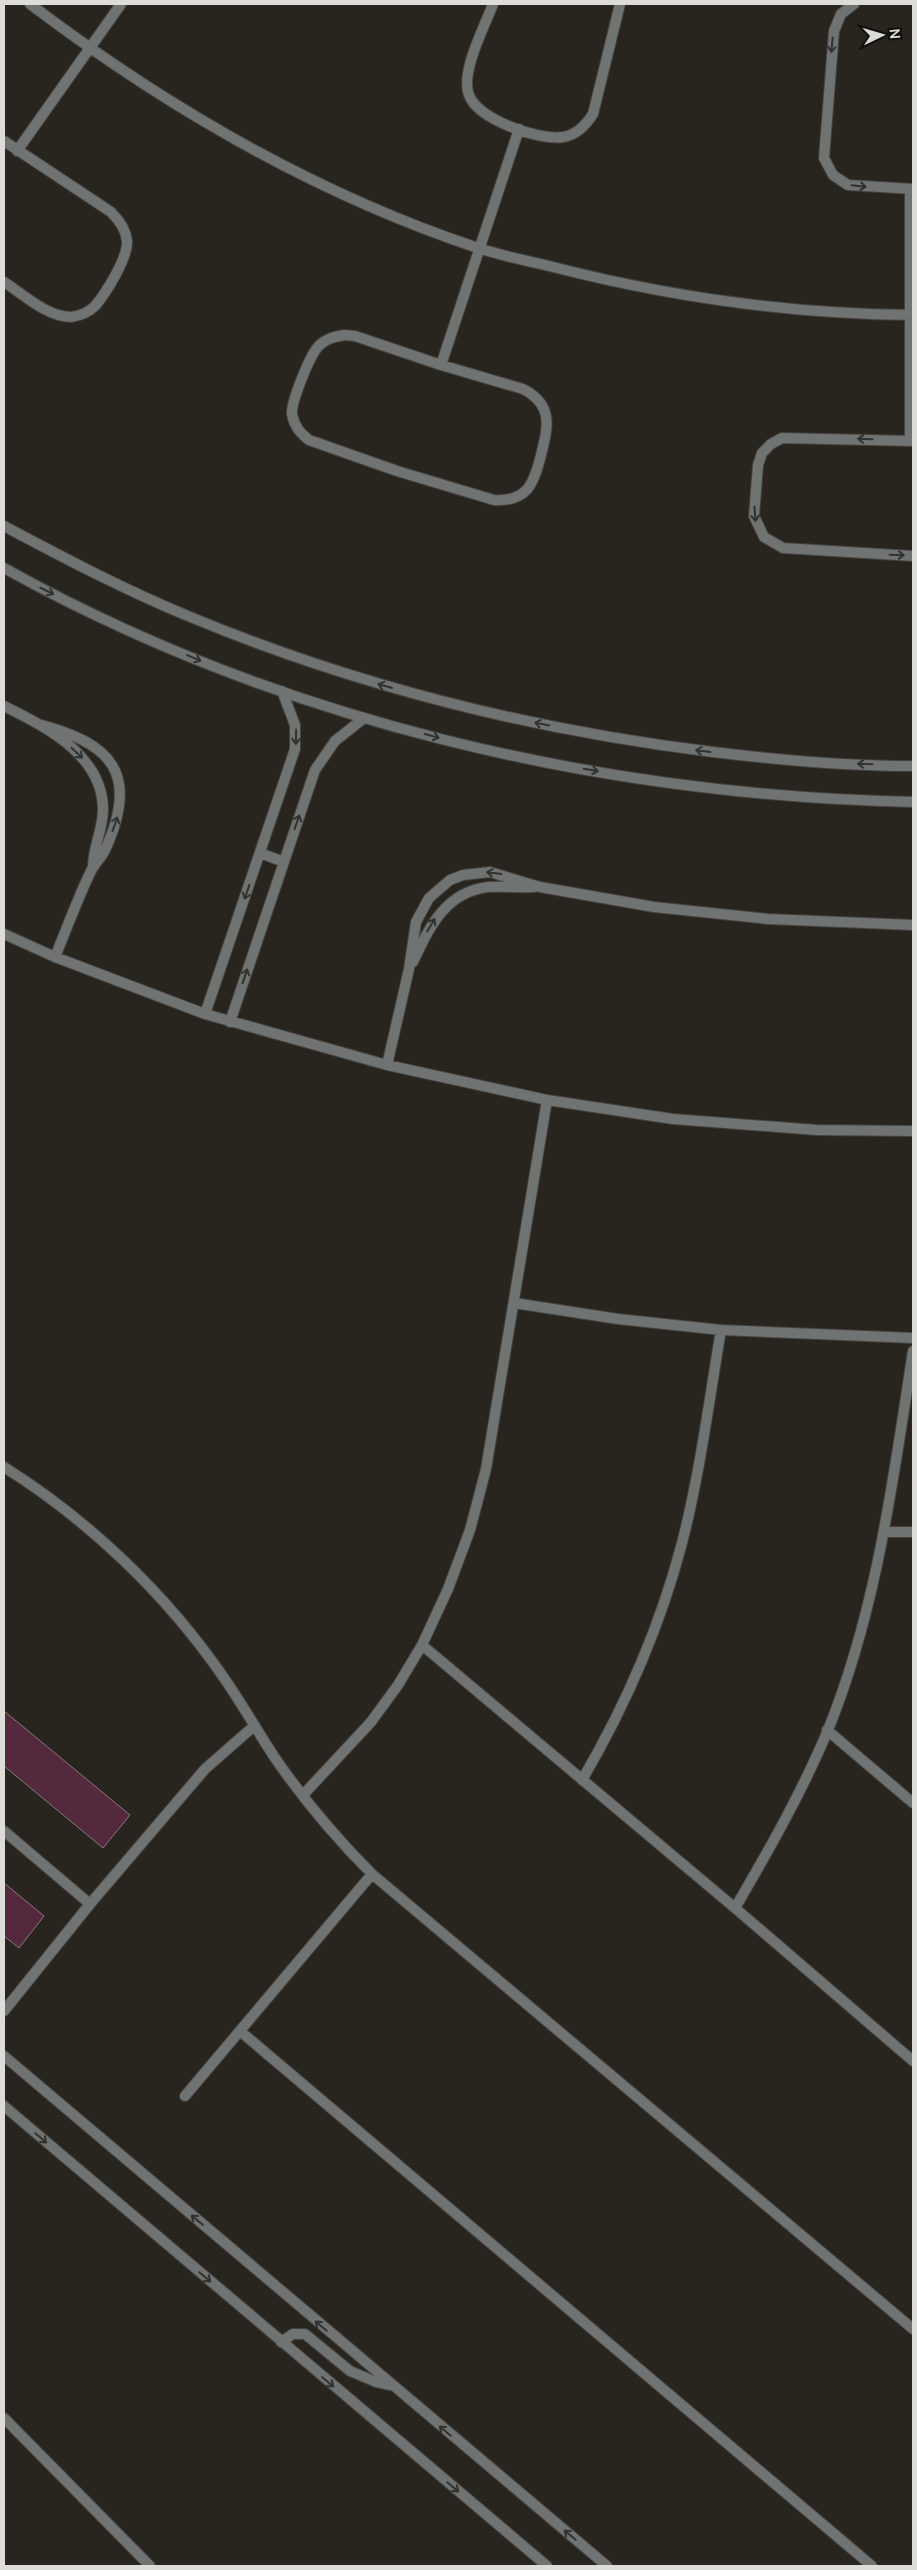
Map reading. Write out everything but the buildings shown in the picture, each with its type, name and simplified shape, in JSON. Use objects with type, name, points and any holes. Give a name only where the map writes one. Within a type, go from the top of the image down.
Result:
[{"type":"street","points":[[30,4],[89,49],[213,128],[334,191],[479,248],[620,284],[765,306],[912,315]]},
{"type":"street","points":[[17,151],[121,4]]},
{"type":"street","points":[[493,4],[468,69],[466,82],[468,95],[475,107],[485,115],[519,129],[551,137],[564,137],[576,133],[586,125],[593,114],[620,4]]},
{"type":"street","points":[[854,4],[841,14],[834,31],[824,158],[832,175],[848,185],[911,189],[912,441],[782,438],[771,444],[762,453],[758,465],[754,516],[757,527],[764,536],[784,548],[913,556]]},
{"type":"street","points":[[441,365],[519,129]]},
{"type":"street","points":[[4,141],[111,212],[119,220],[127,241],[121,264],[94,306],[84,313],[73,317],[60,316],[4,282]]},
{"type":"street","points":[[355,336],[441,365],[523,389],[533,394],[546,412],[547,434],[535,480],[528,490],[518,497],[494,500],[397,471],[309,440],[300,433],[294,423],[293,401],[316,349],[334,337],[355,336]]},
{"type":"street","points":[[4,526],[93,573],[188,616],[285,654],[362,679],[440,701],[527,722],[678,748],[829,763],[913,766]]},
{"type":"street","points":[[4,568],[134,633],[210,665],[364,718],[498,752],[667,782],[766,794],[847,801],[913,802]]},
{"type":"street","points":[[205,1014],[295,748],[295,725],[282,691]]},
{"type":"street","points":[[4,706],[38,724],[75,750],[84,759],[97,782],[103,808],[93,867]]},
{"type":"street","points":[[230,1022],[320,760],[335,740],[364,718]]},
{"type":"street","points":[[38,724],[87,740],[105,755],[116,776],[120,793],[120,811],[106,848],[93,867],[54,957]]},
{"type":"street","points":[[260,853],[284,862]]},
{"type":"street","points":[[387,1065],[409,969],[416,922],[421,909],[434,892],[450,880],[477,872],[490,872],[540,887],[654,906],[768,919],[913,925]]},
{"type":"street","points":[[409,969],[435,918],[453,901],[469,892],[487,887],[540,887]]},
{"type":"street","points":[[4,934],[54,957],[230,1022],[387,1065],[547,1100],[673,1119],[817,1130],[913,1131]]},
{"type":"street","points":[[303,1795],[371,1722],[422,1645],[448,1589],[470,1530],[486,1469],[547,1100]]},
{"type":"street","points":[[514,1303],[618,1319],[721,1330],[913,1338]]},
{"type":"street","points":[[582,1780],[610,1733],[631,1688],[668,1592],[694,1494],[721,1330]]},
{"type":"street","points":[[735,1908],[786,1821],[828,1730],[865,1618],[885,1532],[913,1351]]},
{"type":"street","points":[[4,1468],[88,1529],[138,1574],[183,1624],[224,1678],[254,1726],[303,1795],[347,1849],[372,1874],[913,2328]]},
{"type":"street","points":[[885,1532],[913,1532]]},
{"type":"street","points":[[422,1645],[735,1908],[913,2061]]},
{"type":"street","points":[[4,2012],[90,1904],[205,1769],[254,1726]]},
{"type":"street","points":[[828,1730],[913,1803]]},
{"type":"street","points":[[4,1831],[90,1904]]},
{"type":"street","points":[[185,2096],[372,1874]]},
{"type":"street","points":[[240,2031],[872,2566]]},
{"type":"street","points":[[4,2056],[390,2385],[607,2566]]},
{"type":"street","points":[[4,2106],[547,2566]]},
{"type":"street","points":[[281,2342],[293,2334],[305,2334],[350,2370],[370,2380],[390,2385]]},
{"type":"street","points":[[4,2418],[150,2566]]}]
